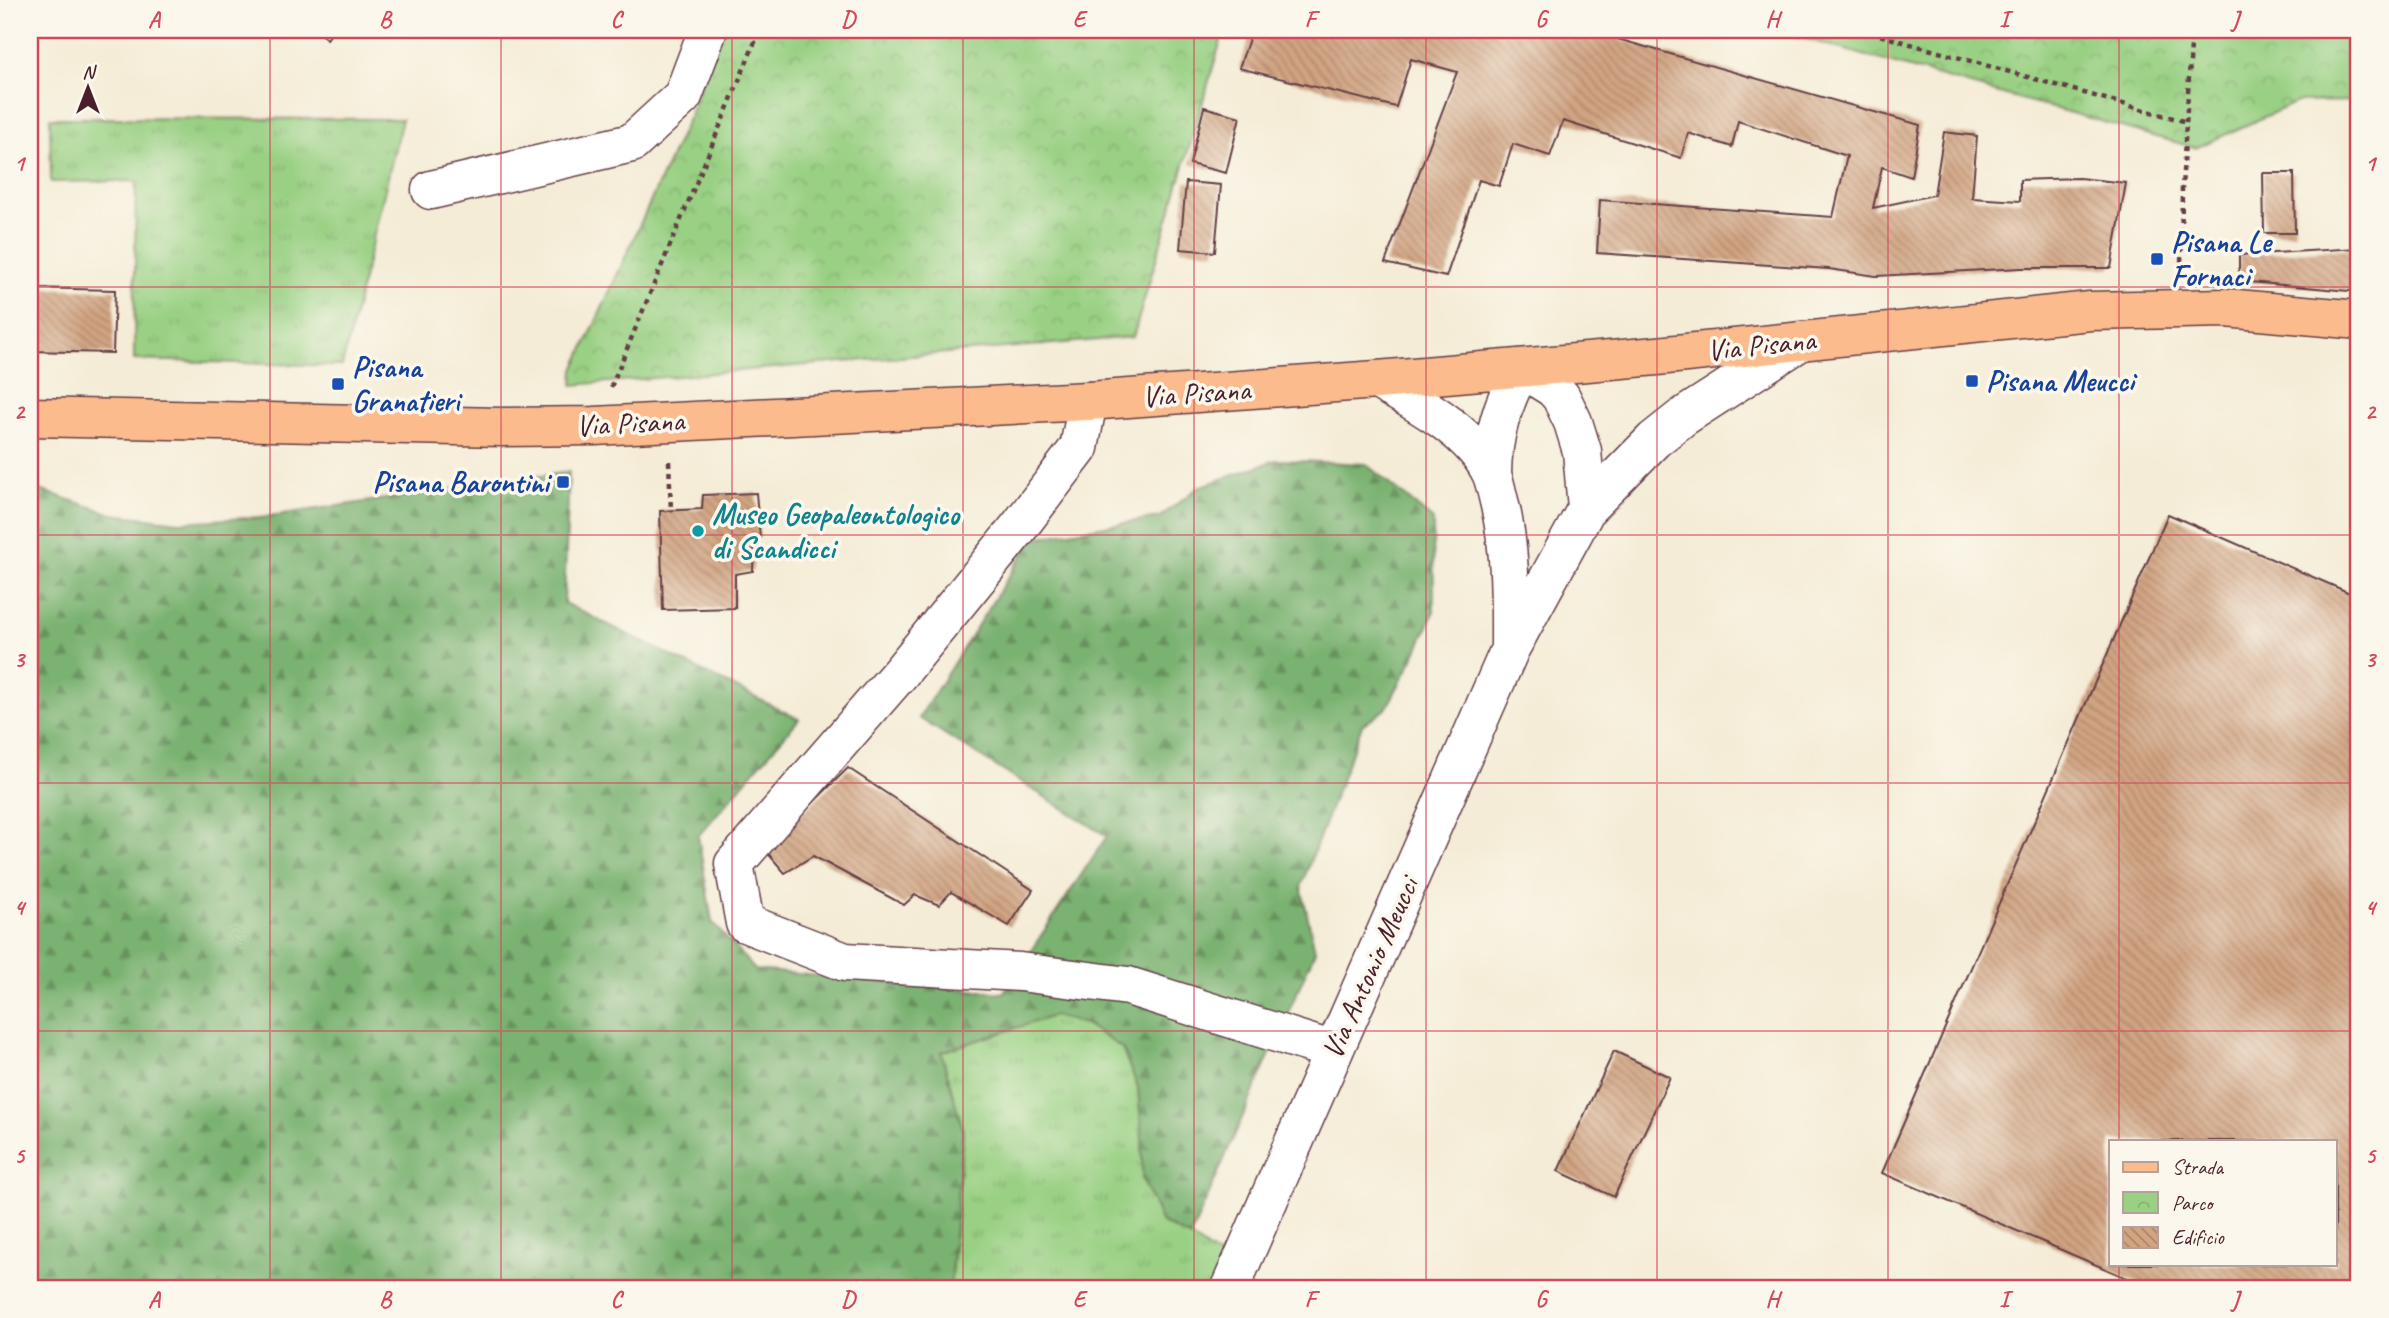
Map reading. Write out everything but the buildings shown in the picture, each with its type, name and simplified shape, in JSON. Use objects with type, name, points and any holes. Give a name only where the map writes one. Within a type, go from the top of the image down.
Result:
[{"type":"main road","name":"Via Pisana","points":[[30,416],[594,426],[1088,401],[1377,380],[1918,330],[2034,315],[2226,308],[2359,320]]},
{"type":"street","points":[[431,190],[632,143],[683,96],[708,30]]},
{"type":"street","name":"Via Antonio Meucci","points":[[1230,1288],[1510,649],[1587,508],[1654,439],[1683,417],[1801,341]]},
{"type":"street","points":[[1521,368],[1553,388],[1561,397],[1573,422],[1582,451],[1587,508]]},
{"type":"street","name":"Via Antonio Meucci","points":[[1510,649],[1507,540],[1492,475],[1492,456],[1496,426],[1521,368]]},
{"type":"street","name":"Via Antonio Meucci","points":[[1377,380],[1424,407],[1457,433],[1478,454],[1492,475]]},
{"type":"street","points":[[1088,401],[1079,448],[901,671],[734,864],[745,923],[845,962],[1020,972],[1128,986],[1334,1051]]},
{"type":"path","points":[[594,426],[760,30]]},
{"type":"path","points":[[1861,30],[2187,122]]},
{"type":"path","points":[[2180,308],[2182,188],[2192,30]]},
{"type":"path","points":[[667,422],[671,511]]},
{"type":"green space","points":[[721,30],[1224,30],[1133,337],[573,385],[574,370],[688,119]]},
{"type":"green space","points":[[1774,30],[2359,30],[2359,101],[2297,102],[2196,148]]},
{"type":"green space","points":[[50,118],[402,119],[342,366],[134,360],[136,181],[51,182]]},
{"type":"green space","points":[[1276,460],[1366,464],[1433,520],[1434,612],[1386,709],[1362,725],[1301,886],[1315,951],[1190,1237],[1162,1223],[1142,1178],[1138,1087],[1122,1048],[1085,1024],[1053,1016],[941,1052],[963,1130],[950,1288],[30,1288],[30,487],[113,514],[179,522],[263,517],[569,472],[564,603],[799,719],[698,836],[712,922],[755,970],[1003,993],[1107,836],[919,718],[1033,538],[1160,517],[1199,487]]},
{"type":"green space","points":[[1053,1015],[1085,1024],[1122,1048],[1138,1087],[1142,1178],[1162,1223],[1190,1237],[1238,1269],[1230,1288],[950,1288],[963,1130],[941,1052]]},
{"type":"place","name":"Pisana Le Fornaci","points":[[2157,259]]},
{"type":"place","name":"Pisana Meucci","points":[[1972,381]]},
{"type":"place","name":"Pisana Granatieri","points":[[338,384]]},
{"type":"place","name":"Pisana Barontini","points":[[563,482]]},
{"type":"place","name":"Museo Geopaleontologico di Scandicci","points":[[698,531]]}]
